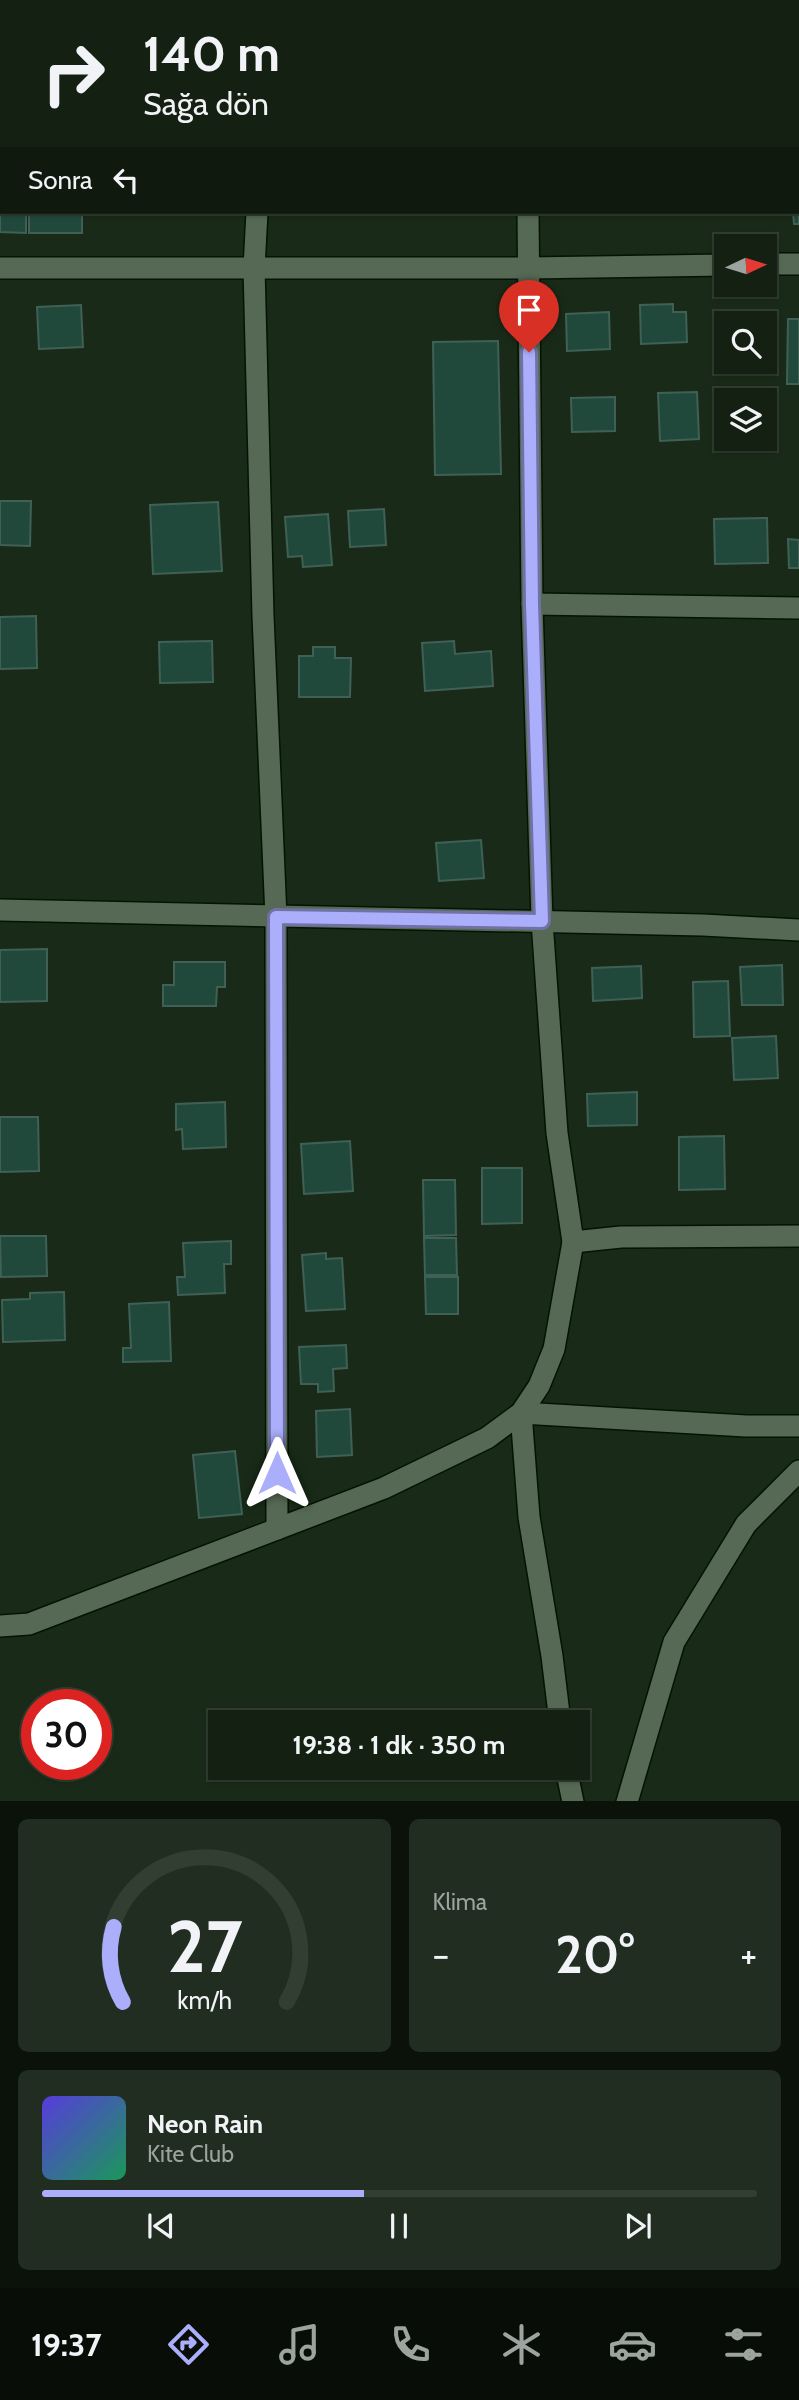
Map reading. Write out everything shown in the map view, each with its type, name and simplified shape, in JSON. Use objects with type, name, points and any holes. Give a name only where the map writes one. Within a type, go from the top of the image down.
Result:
[{"type":"street","points":[[257,214],[254,268],[263,616],[276,917],[277,1529]]},
{"type":"street","points":[[0,1626],[29,1624],[277,1529],[395,1482],[486,1438],[521,1413],[539,1386],[554,1349],[573,1242],[557,1133],[542,921],[532,604],[528,214]]},
{"type":"street","points":[[777,264],[799,264]]},
{"type":"street","points":[[0,268],[714,265]]},
{"type":"street","points":[[532,604],[799,607]]},
{"type":"street","points":[[0,910],[703,925],[799,930]]},
{"type":"street","points":[[573,1242],[621,1237],[799,1236]]},
{"type":"street","points":[[521,1413],[746,1426],[799,1426]]},
{"type":"street","points":[[521,1413],[529,1517],[559,1710]]},
{"type":"street","points":[[627,1801],[674,1642],[746,1524],[799,1471]]},
{"type":"street","points":[[569,1780],[573,1801]]},
{"type":"building","points":[[0,214],[26,214],[26,233],[0,232]]},
{"type":"building","points":[[29,214],[82,214],[82,233],[29,233]]},
{"type":"building","points":[[793,214],[799,214],[799,224],[794,224]]},
{"type":"building","points":[[673,304],[673,312],[686,312],[687,342],[641,344],[640,305]]},
{"type":"building","points":[[81,305],[83,347],[39,349],[37,307]]},
{"type":"building","points":[[609,312],[610,349],[567,351],[566,314]]},
{"type":"building","points":[[788,319],[799,319],[799,384],[787,384]]},
{"type":"building","points":[[498,341],[501,474],[435,475],[433,342]]},
{"type":"building","points":[[697,392],[699,439],[660,441],[658,393]]},
{"type":"building","points":[[615,397],[615,431],[572,432],[571,398]]},
{"type":"building","points":[[0,501],[31,501],[30,546],[0,545]]},
{"type":"building","points":[[218,502],[222,571],[153,574],[150,505]]},
{"type":"building","points":[[384,509],[386,545],[350,547],[348,511]]},
{"type":"building","points":[[328,514],[332,565],[303,567],[302,556],[288,557],[285,517]]},
{"type":"building","points":[[767,518],[768,563],[715,564],[714,519]]},
{"type":"building","points":[[788,539],[799,540],[799,568],[789,568]]},
{"type":"building","points":[[36,616],[37,668],[0,669],[0,617]]},
{"type":"building","points":[[212,641],[213,682],[160,683],[159,642]]},
{"type":"building","points":[[454,641],[455,654],[491,651],[493,686],[425,691],[422,643]]},
{"type":"building","points":[[313,647],[335,647],[335,658],[351,658],[350,697],[299,697],[299,656],[313,656]]},
{"type":"building","points":[[481,840],[484,878],[439,881],[436,843]]},
{"type":"building","points":[[47,949],[47,1001],[0,1002],[0,950]]},
{"type":"building","points":[[174,962],[225,962],[225,987],[217,987],[216,1006],[163,1006],[163,985],[174,985]]},
{"type":"building","points":[[782,965],[783,1005],[742,1005],[740,967]]},
{"type":"building","points":[[641,966],[642,998],[593,1001],[592,968]]},
{"type":"building","points":[[728,981],[730,1036],[694,1037],[693,982]]},
{"type":"building","points":[[776,1036],[778,1078],[734,1080],[732,1038]]},
{"type":"building","points":[[637,1092],[637,1125],[588,1126],[587,1094]]},
{"type":"building","points":[[225,1102],[226,1147],[183,1149],[182,1129],[176,1130],[176,1104]]},
{"type":"building","points":[[0,1117],[38,1117],[39,1171],[0,1172]]},
{"type":"building","points":[[724,1136],[725,1189],[679,1190],[679,1137]]},
{"type":"building","points":[[350,1141],[353,1191],[304,1194],[301,1144]]},
{"type":"building","points":[[482,1168],[522,1168],[522,1223],[482,1224]]},
{"type":"building","points":[[423,1180],[455,1180],[456,1235],[424,1236]]},
{"type":"building","points":[[0,1236],[46,1236],[47,1276],[1,1277]]},
{"type":"building","points":[[424,1238],[456,1238],[457,1275],[425,1275]]},
{"type":"building","points":[[231,1241],[231,1264],[224,1264],[225,1293],[178,1295],[177,1277],[185,1277],[183,1243]]},
{"type":"building","points":[[326,1253],[326,1259],[342,1258],[345,1309],[306,1311],[302,1255]]},
{"type":"building","points":[[425,1277],[458,1277],[458,1314],[426,1314]]},
{"type":"building","points":[[64,1292],[65,1340],[3,1342],[2,1300],[30,1299],[30,1293]]},
{"type":"building","points":[[169,1302],[171,1361],[123,1362],[123,1348],[131,1348],[129,1304]]},
{"type":"building","points":[[346,1345],[347,1368],[333,1369],[334,1391],[318,1392],[318,1384],[301,1384],[299,1347]]},
{"type":"building","points":[[350,1409],[352,1455],[317,1457],[316,1411]]},
{"type":"building","points":[[235,1451],[242,1514],[199,1518],[193,1455]]},
{"type":"route","points":[[277,1473],[276,917],[542,921],[532,604],[529,352]]}]
